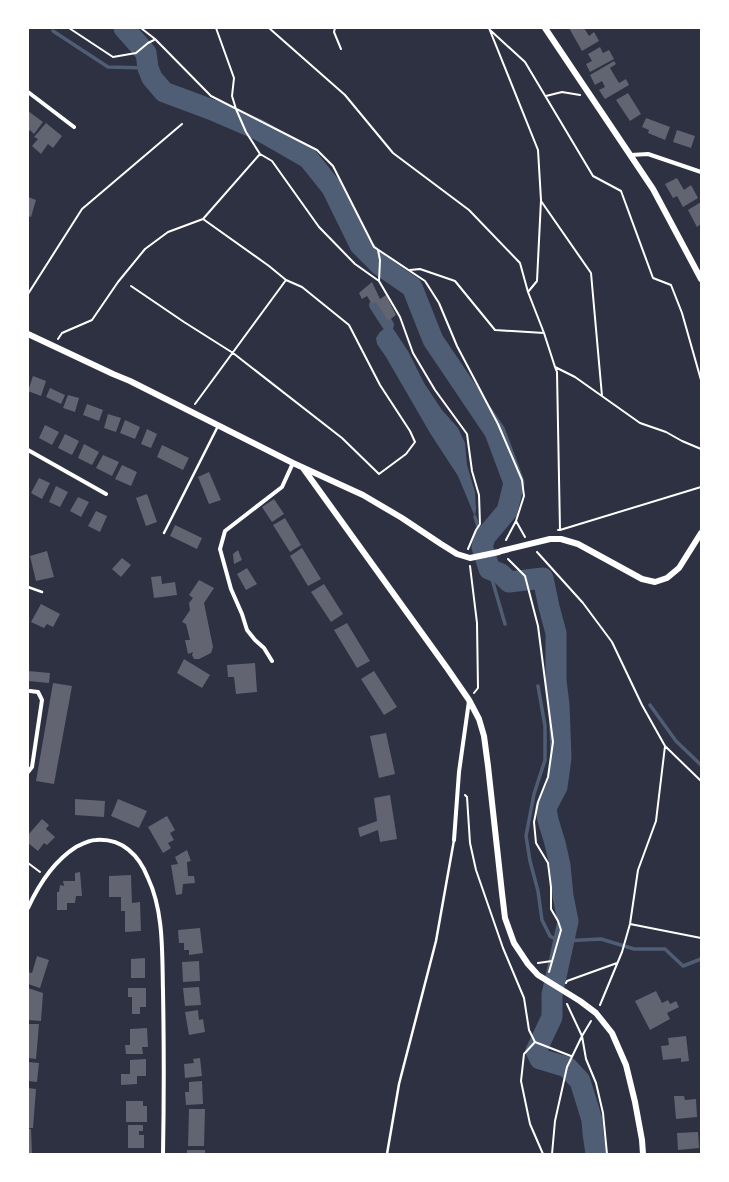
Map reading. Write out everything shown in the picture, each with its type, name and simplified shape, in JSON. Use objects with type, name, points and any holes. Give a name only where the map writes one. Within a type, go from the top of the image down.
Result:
[{"type":"street","points":[[545,28],[654,189],[701,279]]},
{"type":"street","points":[[28,92],[74,127]]},
{"type":"street","points":[[631,155],[648,154],[701,172]]},
{"type":"street","points":[[28,334],[130,381],[303,468],[363,494],[441,544],[467,558],[500,552],[550,539],[561,539],[578,544],[642,579],[655,582],[667,578],[679,568],[701,533]]},
{"type":"street","points":[[28,450],[106,494]]},
{"type":"street","points":[[272,661],[264,648],[247,630],[242,614],[231,590],[220,549],[225,531],[282,487],[293,463]]},
{"type":"street","points":[[303,468],[447,668],[469,700],[479,719],[484,736],[488,766],[505,918],[514,943],[528,964],[538,975],[561,988],[596,1013],[612,1032],[626,1065],[638,1117],[643,1154]]},
{"type":"street","points":[[28,772],[32,767],[42,700],[38,692],[30,691]]},
{"type":"street","points":[[454,840],[459,772],[469,700]]},
{"type":"street","points":[[28,908],[35,892],[46,876],[69,852],[81,844],[92,840],[104,839],[115,842],[134,853],[141,864],[148,877],[155,896],[159,917],[164,1024],[163,1154]]},
{"type":"lane","points":[[164,533],[218,426]]},
{"type":"lane","points":[[28,587],[42,592]]},
{"type":"lane","points":[[387,1154],[399,1084],[436,942],[454,840]]},
{"type":"path","points":[[68,28],[113,57],[136,52],[155,39]]},
{"type":"path","points":[[141,28],[155,39],[211,96],[317,150],[334,166],[374,247],[425,281],[439,303],[457,346],[498,424],[522,480],[524,496],[516,521]]},
{"type":"path","points":[[216,28],[234,78],[232,96],[238,115],[246,132],[260,154],[272,161],[318,227],[355,264],[379,279],[400,317],[413,353],[435,390],[467,434],[472,471],[479,495],[480,524],[476,530],[467,558],[470,564],[477,624],[478,688],[469,700]]},
{"type":"path","points":[[269,28],[346,96],[393,153],[469,210],[520,263],[528,292],[557,372],[560,530]]},
{"type":"path","points":[[335,28],[334,32],[341,49]]},
{"type":"path","points":[[489,29],[538,150],[541,200],[537,281],[528,292]]},
{"type":"path","points":[[489,29],[525,62],[593,176],[621,191],[653,278],[671,285],[682,313],[701,380]]},
{"type":"path","points":[[546,96],[562,92],[592,98]]},
{"type":"path","points":[[28,294],[82,209],[182,124]]},
{"type":"path","points":[[55,346],[62,333],[92,320],[118,282],[145,249],[168,232],[203,219],[260,154]]},
{"type":"path","points":[[541,200],[591,273],[602,396]]},
{"type":"path","points":[[131,286],[233,353],[342,438],[379,474],[406,454],[415,442],[410,431],[380,385],[349,325],[302,288],[286,280],[269,266],[203,219]]},
{"type":"path","points":[[377,249],[380,260],[379,279]]},
{"type":"path","points":[[409,270],[420,269],[455,281],[495,330],[544,334]]},
{"type":"path","points":[[190,411],[286,280]]},
{"type":"path","points":[[555,367],[575,377],[640,423],[666,432],[701,449]]},
{"type":"path","points":[[553,531],[701,487]]},
{"type":"path","points":[[539,554],[583,603],[612,642],[642,705],[665,746],[701,781]]},
{"type":"path","points":[[525,576],[538,626],[553,742],[548,777],[538,802],[534,822],[536,843],[548,863],[551,887],[551,909],[561,930],[550,970]]},
{"type":"path","points":[[552,1154],[555,1121],[567,1067],[571,1056],[596,1013],[618,963],[630,924],[638,870],[656,821],[665,746]]},
{"type":"path","points":[[458,790],[467,797],[470,843],[476,870],[503,948],[524,998],[529,1030],[535,1042],[571,1056]]},
{"type":"path","points":[[28,863],[46,876]]},
{"type":"path","points":[[630,924],[701,938]]},
{"type":"path","points":[[528,964],[552,961]]},
{"type":"path","points":[[608,1154],[603,1113],[596,1083],[586,1059],[582,1036],[563,996],[561,988],[567,981],[618,963]]},
{"type":"path","points":[[535,1042],[524,1054],[521,1081],[530,1124],[543,1154]]},
{"type":"water","points":[[390,324],[408,351],[424,383],[442,410],[458,428],[465,443],[467,465],[475,492],[475,517],[458,476],[430,433],[377,344],[376,338],[380,332]]},
{"type":"building","points":[[569,28],[584,28],[589,36],[594,32],[599,41],[582,51]]},
{"type":"building","points":[[600,47],[603,53],[609,50],[614,59],[590,72],[586,64],[592,61],[588,54]]},
{"type":"building","points":[[614,61],[616,64],[610,68],[619,83],[626,79],[629,85],[605,99],[599,90],[605,87],[602,81],[595,85],[590,75]]},
{"type":"building","points":[[628,93],[641,114],[630,121],[616,100]]},
{"type":"building","points":[[28,111],[43,122],[34,134],[30,130],[28,132]]},
{"type":"building","points":[[646,118],[670,127],[665,140],[648,133],[649,130],[642,127]]},
{"type":"building","points":[[46,123],[62,136],[53,148],[48,144],[41,154],[32,146],[38,139],[34,137]]},
{"type":"building","points":[[677,130],[695,136],[691,148],[673,142]]},
{"type":"building","points":[[677,178],[684,190],[691,185],[698,198],[683,207],[677,196],[673,198],[665,184]]},
{"type":"building","points":[[28,197],[36,200],[31,217],[28,216]]},
{"type":"building","points":[[701,202],[701,224],[697,227],[688,210]]},
{"type":"building","points":[[372,282],[380,299],[386,295],[396,315],[388,321],[376,302],[372,304],[367,296],[362,299],[359,293]]},
{"type":"building","points":[[33,376],[46,381],[41,396],[28,391]]},
{"type":"building","points":[[50,388],[65,395],[61,404],[46,397]]},
{"type":"building","points":[[68,395],[79,398],[75,412],[63,408]]},
{"type":"building","points":[[87,404],[103,410],[99,421],[83,415]]},
{"type":"building","points":[[108,414],[121,418],[116,432],[104,428]]},
{"type":"building","points":[[125,420],[140,427],[135,439],[120,433]]},
{"type":"building","points":[[45,425],[59,432],[52,445],[39,438]]},
{"type":"building","points":[[147,429],[157,434],[151,448],[141,444]]},
{"type":"building","points":[[65,434],[79,441],[72,455],[58,448]]},
{"type":"building","points":[[84,444],[99,452],[92,465],[78,458]]},
{"type":"building","points":[[162,445],[189,458],[183,470],[157,457]]},
{"type":"building","points":[[103,455],[119,462],[112,476],[96,468]]},
{"type":"building","points":[[122,465],[137,472],[131,486],[115,479]]},
{"type":"building","points":[[209,472],[221,500],[209,504],[198,477]]},
{"type":"building","points":[[39,478],[50,483],[42,499],[31,493]]},
{"type":"building","points":[[56,486],[68,492],[60,507],[49,502]]},
{"type":"building","points":[[147,494],[157,522],[146,526],[136,498]]},
{"type":"building","points":[[78,497],[89,502],[81,517],[70,511]]},
{"type":"building","points":[[274,499],[284,514],[272,522],[262,507]]},
{"type":"building","points":[[96,511],[107,516],[100,532],[88,526]]},
{"type":"building","points":[[285,518],[301,545],[290,552],[273,525]]},
{"type":"building","points":[[175,525],[202,538],[197,549],[170,536]]},
{"type":"building","points":[[302,548],[321,579],[308,586],[290,556]]},
{"type":"building","points":[[238,550],[242,560],[234,564],[233,554]]},
{"type":"building","points":[[47,551],[54,577],[36,581],[30,556]]},
{"type":"building","points":[[122,558],[131,565],[121,577],[112,569]]},
{"type":"building","points":[[247,568],[257,584],[246,590],[237,574]]},
{"type":"building","points":[[161,576],[162,584],[175,582],[177,595],[154,598],[151,577]]},
{"type":"building","points":[[199,580],[214,588],[204,603],[213,647],[211,653],[199,659],[194,659],[192,655],[193,652],[188,654],[185,640],[190,640],[186,624],[182,622],[190,610],[189,603],[193,598],[189,595]]},
{"type":"building","points":[[324,584],[343,614],[331,622],[311,592]]},
{"type":"building","points":[[41,604],[60,614],[53,627],[47,624],[44,628],[31,622]]},
{"type":"building","points":[[347,623],[370,661],[357,668],[334,630]]},
{"type":"building","points":[[184,659],[210,675],[202,688],[177,673]]},
{"type":"building","points":[[255,663],[257,692],[236,694],[234,677],[228,677],[227,665]]},
{"type":"building","points":[[28,671],[50,673],[49,683],[28,681]]},
{"type":"building","points":[[374,671],[397,707],[384,715],[361,679]]},
{"type":"building","points":[[53,683],[72,686],[54,784],[36,781]]},
{"type":"building","points":[[386,733],[395,774],[379,778],[370,736]]},
{"type":"building","points":[[390,795],[397,839],[380,842],[378,830],[360,837],[358,828],[377,821],[374,798]]},
{"type":"building","points":[[75,799],[105,801],[104,817],[75,815]]},
{"type":"building","points":[[118,799],[147,811],[139,828],[111,816]]},
{"type":"building","points":[[167,816],[175,830],[170,833],[174,840],[168,843],[171,848],[163,853],[148,827]]},
{"type":"building","points":[[42,819],[49,825],[46,829],[55,837],[47,845],[44,843],[38,851],[28,843],[28,835]]},
{"type":"building","points":[[187,850],[191,861],[187,862],[188,876],[194,876],[195,883],[183,884],[182,894],[176,895],[171,865],[178,864],[175,857]]},
{"type":"building","points":[[80,872],[82,896],[76,896],[75,903],[67,903],[67,910],[57,910],[57,892],[59,892],[60,885],[64,886],[63,881],[75,881],[75,873]]},
{"type":"building","points":[[131,875],[132,903],[140,902],[141,931],[125,932],[125,911],[121,911],[121,897],[109,897],[109,876]]},
{"type":"building","points":[[200,928],[203,953],[189,955],[189,950],[184,950],[184,943],[179,943],[178,930]]},
{"type":"building","points":[[37,956],[49,960],[40,988],[28,984],[28,972],[32,973]]},
{"type":"building","points":[[145,958],[145,978],[131,978],[131,959]]},
{"type":"building","points":[[199,961],[200,981],[183,982],[182,962]]},
{"type":"building","points":[[199,987],[201,1005],[185,1006],[183,988]]},
{"type":"building","points":[[28,988],[43,993],[41,1021],[28,1020]]},
{"type":"building","points":[[128,988],[146,988],[146,1007],[140,1007],[140,1014],[132,1014],[132,997],[128,997]]},
{"type":"building","points":[[656,991],[662,1003],[668,1000],[670,1004],[676,1001],[679,1007],[667,1013],[670,1019],[650,1030],[635,1001]]},
{"type":"building","points":[[198,1010],[199,1020],[203,1019],[205,1032],[189,1035],[185,1012]]},
{"type":"building","points":[[28,1024],[39,1024],[36,1059],[28,1058]]},
{"type":"building","points":[[147,1028],[148,1047],[142,1047],[143,1054],[126,1054],[125,1045],[130,1045],[130,1029]]},
{"type":"building","points":[[686,1036],[689,1061],[681,1062],[681,1058],[663,1060],[661,1046],[669,1045],[668,1038]]},
{"type":"building","points":[[200,1058],[202,1076],[185,1078],[184,1064],[194,1063],[193,1059]]},
{"type":"building","points":[[146,1059],[146,1076],[137,1076],[137,1084],[121,1085],[121,1074],[130,1074],[130,1060]]},
{"type":"building","points":[[28,1062],[39,1063],[37,1082],[28,1081]]},
{"type":"building","points":[[202,1081],[203,1104],[186,1105],[185,1092],[189,1092],[189,1082]]},
{"type":"building","points":[[28,1088],[36,1089],[33,1128],[28,1128]]},
{"type":"building","points":[[674,1096],[684,1096],[685,1100],[696,1099],[697,1117],[676,1119]]},
{"type":"building","points":[[126,1101],[143,1101],[143,1106],[147,1106],[147,1122],[126,1122]]},
{"type":"building","points":[[189,1109],[205,1109],[204,1146],[188,1146]]},
{"type":"building","points":[[128,1125],[143,1125],[143,1131],[139,1131],[139,1135],[144,1135],[144,1148],[128,1148]]},
{"type":"building","points":[[28,1129],[31,1129],[32,1154],[28,1154]]},
{"type":"building","points":[[698,1132],[699,1148],[678,1150],[677,1133]]},
{"type":"building","points":[[187,1150],[205,1150],[205,1154],[187,1154]]},
{"type":"waterway","points":[[124,28],[146,53],[148,68],[152,78],[164,92],[257,129],[308,158],[332,188],[360,245],[380,265],[412,287],[433,340],[495,432],[514,483],[507,511],[485,537],[482,547],[489,569],[501,574],[509,582],[543,578],[556,633],[556,680],[559,705],[561,758],[557,787],[546,808],[560,865],[563,896],[568,921],[552,995],[552,1017],[536,1051],[540,1059],[567,1067],[580,1081],[592,1120],[596,1154]]},
{"type":"waterway","points":[[53,31],[108,67],[148,68]]},
{"type":"waterway","points":[[375,305],[388,325]]},
{"type":"waterway","points":[[475,517],[483,542]]},
{"type":"waterway","points":[[496,525],[490,543],[501,574]]},
{"type":"waterway","points":[[489,569],[505,624]]},
{"type":"waterway","points":[[538,686],[545,726],[545,760],[534,794],[526,836],[530,861],[538,891],[542,920],[550,936],[563,944]]},
{"type":"waterway","points":[[650,705],[676,741],[701,765]]},
{"type":"waterway","points":[[563,941],[601,939],[634,949],[665,949],[683,966],[701,959]]}]
